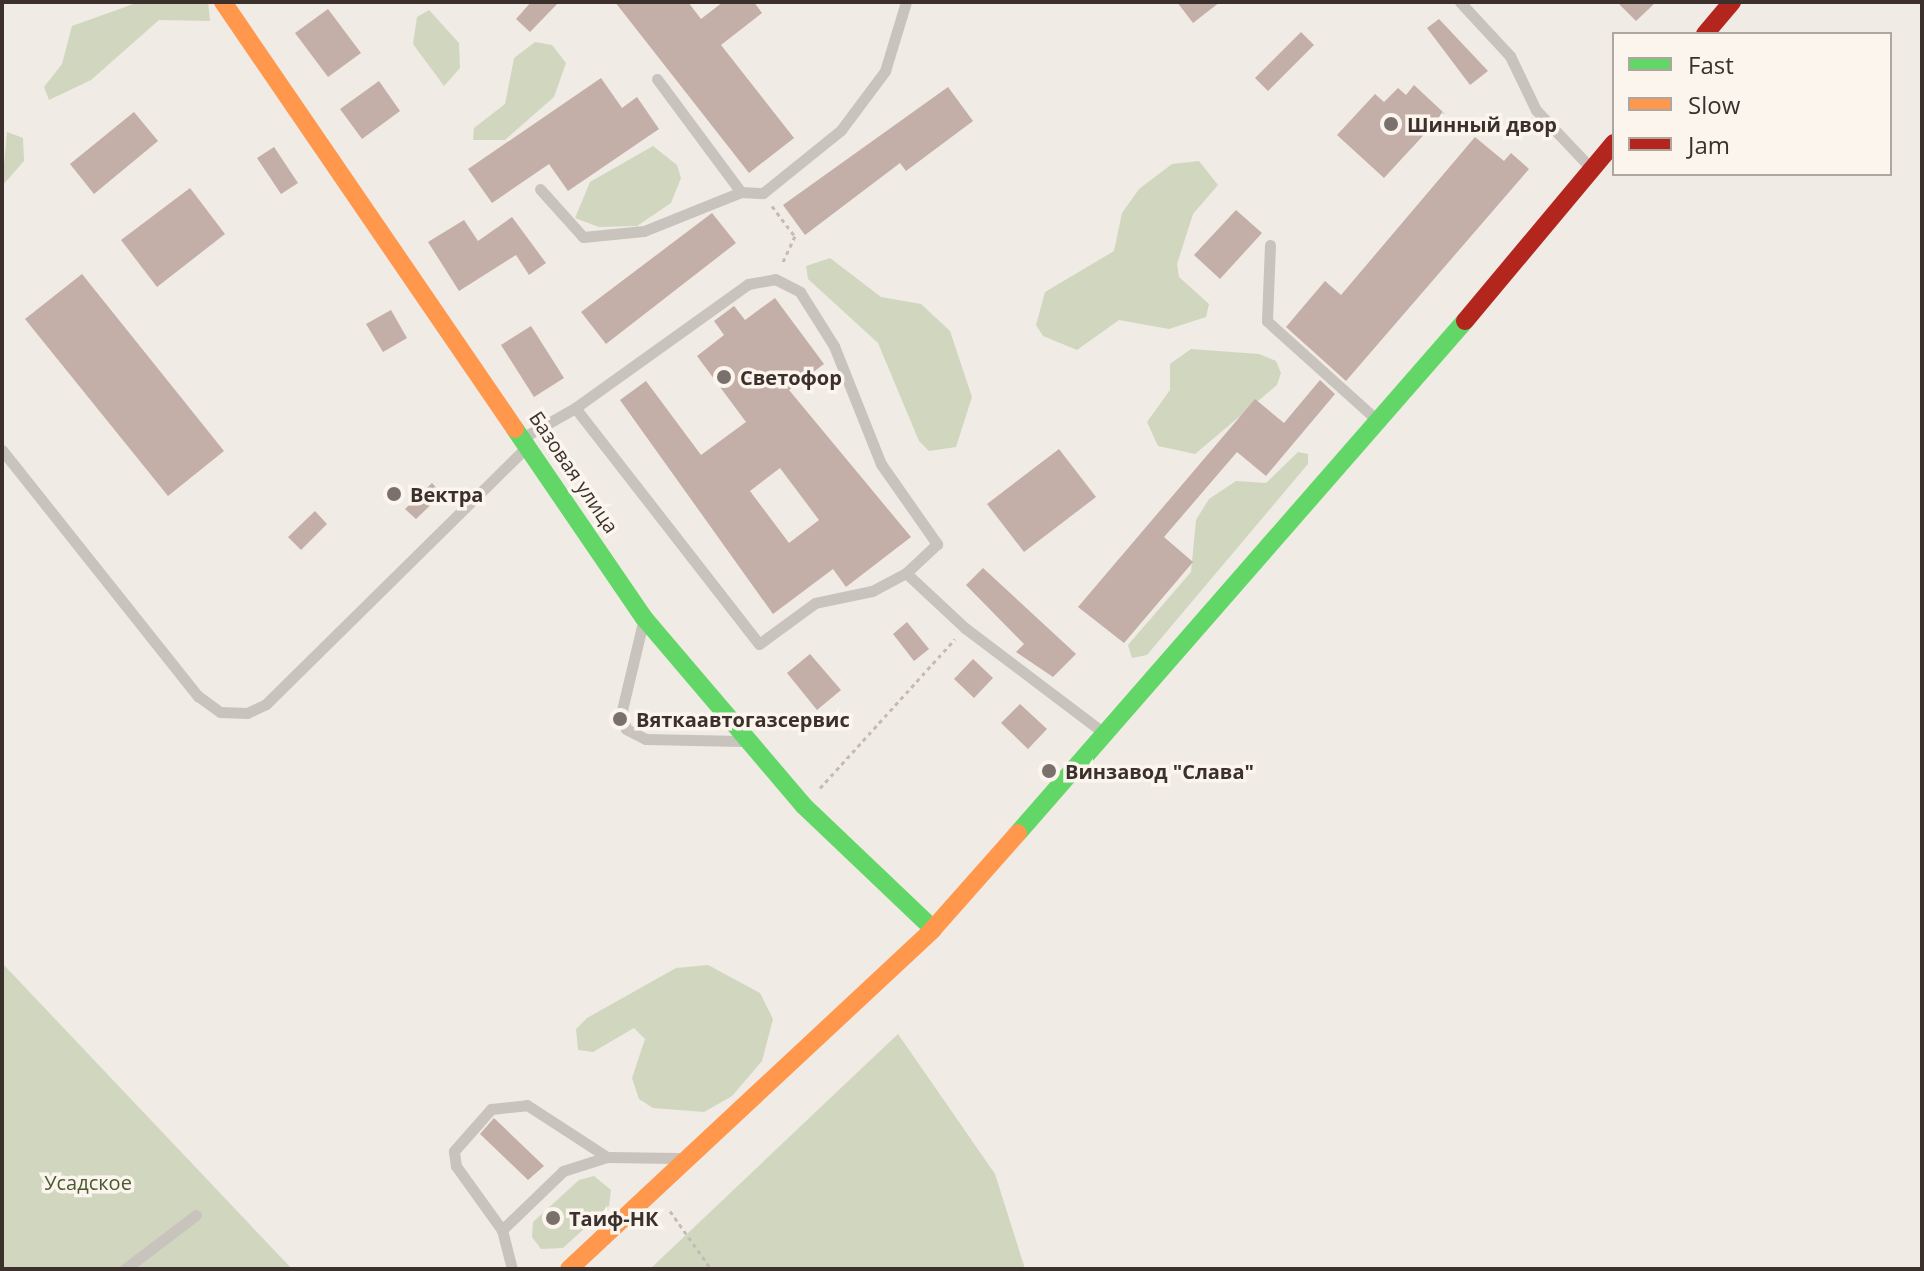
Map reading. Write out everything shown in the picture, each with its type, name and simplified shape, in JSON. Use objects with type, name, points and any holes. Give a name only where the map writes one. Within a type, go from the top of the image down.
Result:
[{"type":"main road","name":"Базовая улица","points":[[223,2],[527,441],[644,618],[804,806],[933,929]]},
{"type":"main road","points":[[1707,32],[1732,2]]},
{"type":"main road","points":[[569,1269],[933,929],[1380,423],[1612,145]]},
{"type":"lane","points":[[540,189],[583,237],[644,231],[741,192],[763,193],[841,130],[885,71],[906,2]]},
{"type":"lane","points":[[1460,2],[1510,56],[1536,110],[1593,169]]},
{"type":"lane","points":[[657,79],[741,192]]},
{"type":"lane","points":[[1270,245],[1267,321],[1380,423]]},
{"type":"lane","points":[[2,450],[198,696],[220,712],[266,704],[527,441],[748,284],[775,279],[800,292],[826,332],[881,464],[937,544],[906,573],[872,591],[815,603],[759,644],[575,408]]},
{"type":"lane","points":[[906,573],[965,628],[1105,734]]},
{"type":"lane","points":[[644,618],[622,710],[626,729],[646,739],[747,741]]},
{"type":"lane","points":[[512,1269],[502,1230],[456,1166],[454,1151],[491,1109],[527,1105],[607,1157]]},
{"type":"lane","points":[[502,1230],[563,1171],[607,1157],[687,1158]]},
{"type":"lane","points":[[125,1269],[196,1215]]},
{"type":"path","points":[[763,193],[795,236],[775,279]]},
{"type":"path","points":[[804,806],[965,628]]},
{"type":"path","points":[[654,1189],[711,1269]]},
{"type":"green space","points":[[139,2],[208,2],[210,21],[159,20],[91,80],[49,100],[44,87],[62,64],[72,26]]},
{"type":"green space","points":[[429,10],[459,43],[460,68],[444,86],[413,44],[417,17]]},
{"type":"green space","points":[[535,42],[552,45],[566,63],[554,97],[505,140],[473,140],[474,128],[505,104],[514,58]]},
{"type":"green space","points":[[7,132],[23,138],[24,161],[2,186]]},
{"type":"green space","points":[[653,146],[677,165],[681,178],[671,203],[637,226],[599,227],[575,218],[590,182]]},
{"type":"green space","points":[[1199,161],[1218,185],[1193,214],[1177,264],[1179,277],[1209,304],[1206,317],[1169,329],[1119,320],[1077,350],[1043,336],[1036,325],[1045,292],[1114,251],[1122,213],[1139,189],[1172,164]]},
{"type":"green space","points":[[830,258],[881,297],[921,304],[950,331],[972,397],[956,447],[929,451],[919,441],[878,343],[808,279],[806,266]]},
{"type":"green space","points":[[1191,349],[1259,354],[1276,361],[1281,373],[1277,385],[1195,454],[1158,446],[1147,422],[1170,390],[1170,364]]},
{"type":"green space","points":[[1298,452],[1308,454],[1308,464],[1147,655],[1132,658],[1128,645],[1191,572],[1196,520],[1209,499],[1236,481],[1266,483]]},
{"type":"green space","name":"Усадское","points":[[2,963],[292,1269],[2,1269]]},
{"type":"green space","points":[[708,965],[760,993],[773,1019],[762,1061],[732,1096],[704,1112],[653,1108],[639,1099],[632,1078],[645,1039],[634,1028],[593,1052],[578,1050],[576,1029],[587,1018],[676,968]]},
{"type":"green space","points":[[898,1034],[995,1174],[1025,1269],[650,1269]]},
{"type":"green space","points":[[594,1176],[611,1190],[609,1206],[563,1248],[541,1249],[532,1237],[533,1222],[579,1180]]},
{"type":"building","points":[[531,2],[559,2],[530,32],[516,19]]},
{"type":"building","points":[[615,2],[688,2],[701,19],[723,2],[754,2],[762,13],[721,45],[794,138],[749,173]]},
{"type":"building","points":[[1177,2],[1220,2],[1193,23]]},
{"type":"building","points":[[1617,2],[1656,2],[1636,21]]},
{"type":"building","points":[[328,9],[361,53],[328,77],[295,33]]},
{"type":"building","points":[[1439,19],[1488,71],[1470,85],[1427,28]]},
{"type":"building","points":[[1301,32],[1314,45],[1268,91],[1255,78]]},
{"type":"building","points":[[601,78],[622,108],[637,97],[659,129],[568,191],[549,164],[492,203],[468,169]]},
{"type":"building","points":[[379,81],[400,111],[362,139],[340,109]]},
{"type":"building","name":"Шинный двор","points":[[1414,85],[1444,113],[1384,178],[1337,135],[1375,94],[1384,102],[1398,88],[1406,95]]},
{"type":"building","points":[[948,87],[973,121],[906,171],[900,163],[805,235],[783,205]]},
{"type":"building","points":[[134,112],[158,141],[94,194],[70,164]]},
{"type":"building","points":[[1475,137],[1504,161],[1511,153],[1529,169],[1346,381],[1286,327],[1325,281],[1341,295]]},
{"type":"building","points":[[274,147],[298,183],[281,194],[257,158]]},
{"type":"building","points":[[190,188],[225,234],[157,287],[121,240]]},
{"type":"building","points":[[1236,210],[1262,233],[1220,279],[1194,255]]},
{"type":"building","points":[[712,213],[736,243],[606,344],[581,312]]},
{"type":"building","points":[[512,217],[546,263],[529,275],[516,255],[459,291],[428,242],[464,220],[478,241]]},
{"type":"building","points":[[82,274],[224,451],[168,496],[25,319]]},
{"type":"building","points":[[775,298],[824,364],[789,390],[911,537],[846,587],[833,569],[773,614],[620,400],[646,381],[701,455],[746,422],[697,356],[724,335],[714,321],[734,306],[745,320]],"holes":[[[780,468],[819,520],[789,543],[750,491]]]},
{"type":"building","points":[[391,310],[407,338],[383,352],[366,324]]},
{"type":"building","points":[[531,326],[564,378],[534,397],[501,345]]},
{"type":"building","points":[[1320,380],[1335,394],[1266,476],[1237,452],[1164,537],[1193,562],[1124,643],[1078,607],[1255,399],[1284,423]]},
{"type":"building","points":[[1059,449],[1096,497],[1024,552],[987,504]]},
{"type":"building","points":[[432,483],[442,494],[416,519],[405,509]]},
{"type":"building","points":[[315,511],[327,524],[301,550],[288,537]]},
{"type":"building","points":[[983,568],[1076,654],[1053,677],[1016,652],[1024,644],[966,585]]},
{"type":"building","points":[[907,622],[929,649],[914,661],[893,634]]},
{"type":"building","points":[[810,654],[841,690],[817,710],[787,673]]},
{"type":"building","points":[[973,659],[993,678],[974,698],[954,679]]},
{"type":"building","points":[[1020,704],[1047,729],[1028,749],[1001,723]]},
{"type":"building","points":[[494,1118],[544,1166],[528,1180],[480,1134]]},
{"type":"traffic: fast","points":[[1018,833],[1465,321]]},
{"type":"traffic: fast","points":[[515,429],[644,618],[804,806],[933,929]]},
{"type":"traffic: slow","points":[[223,2],[515,429]]},
{"type":"traffic: slow","points":[[569,1269],[933,929],[1018,833]]},
{"type":"traffic: jam","points":[[1707,32],[1732,2]]},
{"type":"traffic: jam","points":[[1465,321],[1612,145]]},
{"type":"place","name":"Шинный двор","points":[[1391,124]]},
{"type":"place","name":"Светофор","points":[[724,377]]},
{"type":"place","name":"Вектра","points":[[394,494]]},
{"type":"place","name":"Вяткаавтогазсервис","points":[[620,719]]},
{"type":"place","name":"Винзавод \"Слава\"","points":[[1049,771]]},
{"type":"place","name":"Таиф-НК","points":[[553,1218]]}]
